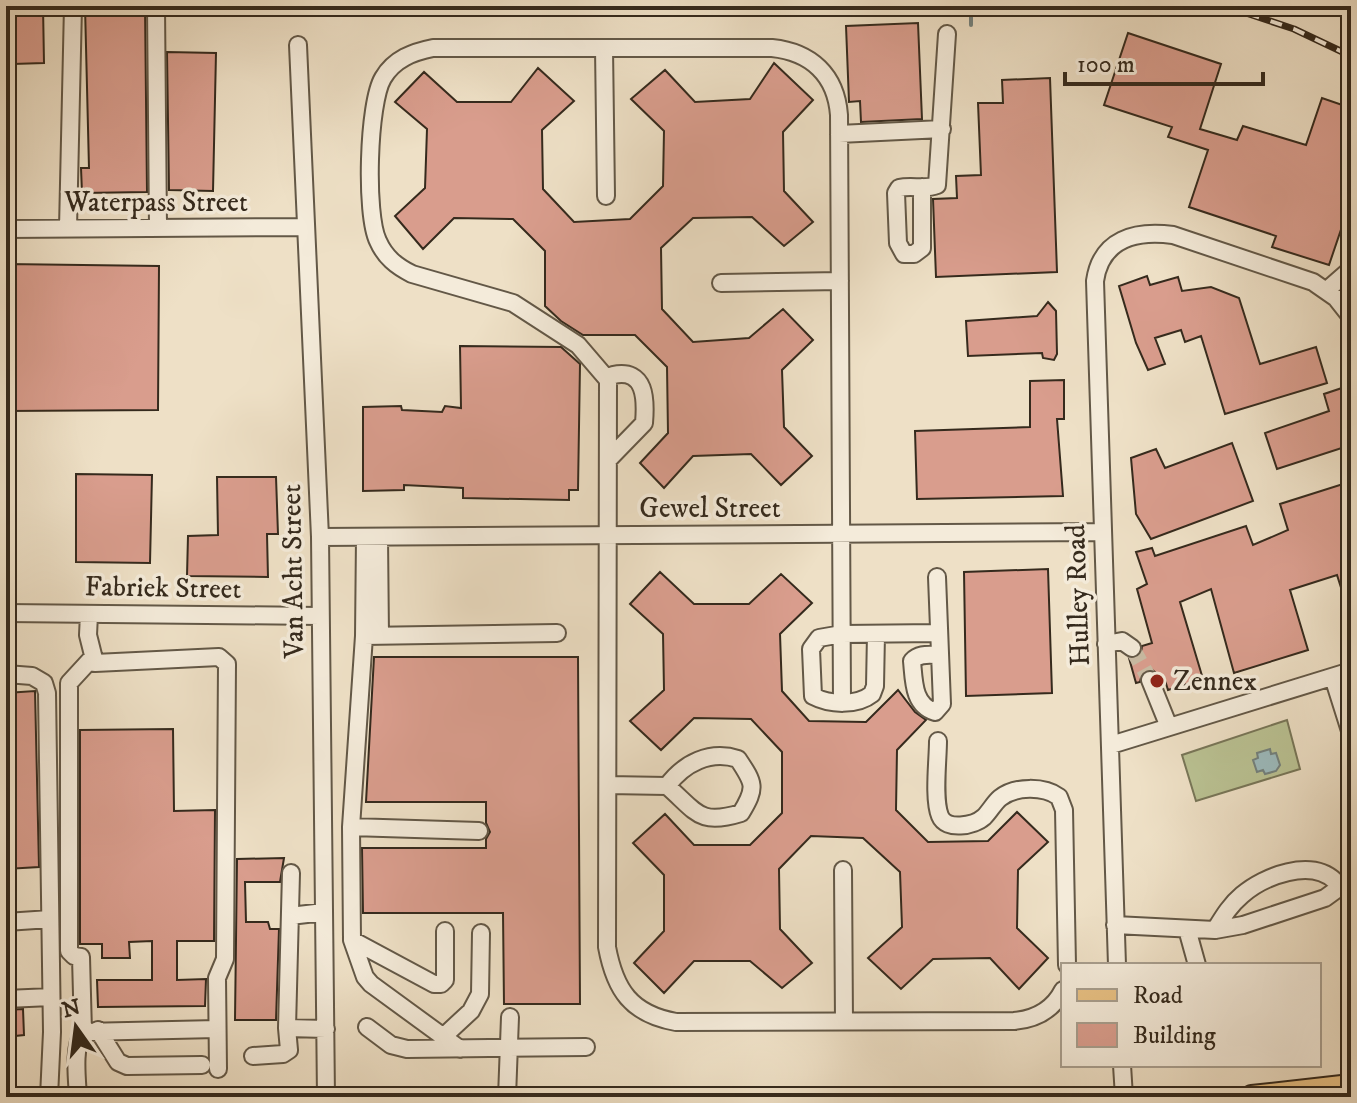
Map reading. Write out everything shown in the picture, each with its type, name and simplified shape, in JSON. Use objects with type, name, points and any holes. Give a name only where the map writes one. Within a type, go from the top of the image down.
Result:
[{"type":"main road","points":[[1252,1097],[1351,1086]]},
{"type":"street","points":[[68,228],[73,6]]},
{"type":"street","points":[[156,6],[158,228]]},
{"type":"street","points":[[922,187],[937,185],[947,34]]},
{"type":"street","name":"Van Acht Street","points":[[298,45],[320,537],[326,1097]]},
{"type":"street","points":[[842,702],[839,134],[838,104],[832,82],[816,64],[794,52],[772,48],[433,48],[414,52],[399,60],[384,76],[375,94],[372,116],[371,220],[386,256],[397,267],[429,280],[513,303],[578,345],[608,380],[607,947],[611,971],[622,992],[654,1018],[676,1022],[1026,1020],[1047,1010],[1061,992]]},
{"type":"street","points":[[604,48],[606,196]]},
{"type":"street","points":[[839,134],[942,129]]},
{"type":"street","name":"Waterpass Street","points":[[6,229],[306,227]]},
{"type":"street","name":"Hulley Road","points":[[1117,963],[1101,532],[1097,266],[1116,243],[1151,233],[1182,237],[1313,282],[1332,294]]},
{"type":"street","points":[[1332,294],[1351,269]]},
{"type":"street","points":[[721,283],[840,281]]},
{"type":"street","points":[[1332,294],[1351,282]]},
{"type":"street","points":[[1332,294],[1351,317]]},
{"type":"street","points":[[608,380],[617,373],[629,374],[637,380],[643,389],[644,419],[642,427],[609,459]]},
{"type":"street","name":"Gewel Street","points":[[320,537],[1101,532]]},
{"type":"street","points":[[372,537],[372,636],[351,827],[352,940],[365,977],[371,984],[460,1049]]},
{"type":"street","points":[[937,577],[939,655]]},
{"type":"street","name":"Fabriek Street","points":[[9,611],[320,616]]},
{"type":"street","points":[[89,614],[88,635],[95,663],[219,657],[227,664],[225,959],[217,978],[217,1029],[210,1067],[127,1066],[118,1062],[91,1031],[81,957],[69,951],[69,683],[92,658]]},
{"type":"street","points":[[372,636],[557,633]]},
{"type":"street","points":[[876,634],[875,686],[872,694],[858,702],[813,696],[811,649],[819,638],[842,634],[938,633]]},
{"type":"street","points":[[1106,644],[1122,641],[1132,648]]},
{"type":"street","points":[[1111,745],[1351,671]]},
{"type":"street","points":[[6,674],[32,676],[44,683],[47,693],[51,997],[49,1097]]},
{"type":"street","points":[[1333,677],[1351,734]]},
{"type":"street","points":[[1150,680],[1169,727]]},
{"type":"street","points":[[938,741],[938,804],[941,819],[946,823],[966,825],[975,822],[984,817],[999,799],[1020,789],[1046,791],[1059,797],[1064,810],[1067,963]]},
{"type":"street","points":[[608,785],[667,786],[701,817],[718,820],[741,813],[752,795],[750,778],[738,759],[723,754],[689,765],[678,772],[667,786]]},
{"type":"street","points":[[351,827],[479,831]]},
{"type":"street","points":[[843,870],[844,1021]]},
{"type":"street","points":[[1115,925],[1215,930],[1243,925],[1332,895],[1336,890],[1335,881],[1325,874],[1304,870],[1275,877],[1243,894],[1229,908],[1215,930]]},
{"type":"street","points":[[253,1056],[287,1053],[291,873]]},
{"type":"street","points":[[290,916],[324,912]]},
{"type":"street","points":[[6,922],[50,919]]},
{"type":"street","points":[[1187,929],[1196,963]]},
{"type":"street","points":[[352,940],[434,984],[441,984],[445,980],[445,931]]},
{"type":"street","points":[[443,1037],[471,1011],[480,994],[481,933]]},
{"type":"street","points":[[6,999],[51,997]]},
{"type":"street","points":[[507,1097],[510,1017]]},
{"type":"street","points":[[367,1027],[398,1047],[586,1047]]},
{"type":"street","points":[[287,1028],[326,1029]]},
{"type":"street","points":[[78,1097],[79,1038],[91,1031],[217,1029]]},
{"type":"street","points":[[1122,1067],[1124,1097]]},
{"type":"green space","points":[[1287,720],[1300,769],[1196,801],[1182,755]]},
{"type":"water","points":[[1270,749],[1271,754],[1276,753],[1280,765],[1276,771],[1265,774],[1263,770],[1257,772],[1253,760],[1258,758],[1257,753]]},
{"type":"building","points":[[12,6],[43,6],[44,63],[13,64]]},
{"type":"building","points":[[85,6],[145,6],[147,192],[82,193],[81,168],[89,168]]},
{"type":"building","points":[[918,23],[922,119],[861,122],[860,101],[849,102],[846,26]]},
{"type":"building","points":[[1128,33],[1221,64],[1200,129],[1237,140],[1243,126],[1306,145],[1322,98],[1351,108],[1351,200],[1329,265],[1272,247],[1276,236],[1189,207],[1208,150],[1168,137],[1172,127],[1104,105]]},
{"type":"building","points":[[167,52],[216,53],[213,191],[169,190]]},
{"type":"building","points":[[774,63],[813,100],[783,132],[784,191],[813,222],[784,246],[752,217],[693,218],[661,248],[662,309],[693,342],[749,338],[783,309],[813,340],[782,370],[784,427],[812,456],[781,485],[751,454],[693,456],[664,488],[640,463],[668,433],[667,367],[635,335],[583,335],[545,306],[545,251],[513,219],[454,218],[423,249],[395,216],[425,188],[427,129],[395,102],[424,72],[457,102],[511,102],[538,68],[574,101],[542,130],[543,189],[574,222],[630,219],[663,186],[664,131],[631,99],[665,70],[695,102],[750,99]]},
{"type":"building","points":[[1050,78],[1057,272],[936,277],[933,199],[957,198],[956,176],[981,175],[978,103],[1003,103],[1002,80]]},
{"type":"building","points":[[6,264],[159,266],[158,410],[6,411]]},
{"type":"building","points":[[1147,276],[1150,285],[1178,277],[1182,291],[1211,287],[1239,298],[1260,364],[1316,347],[1327,383],[1225,414],[1201,336],[1185,342],[1181,330],[1155,338],[1165,364],[1148,370],[1136,343],[1119,286]]},
{"type":"building","points":[[1048,302],[1056,311],[1057,354],[1054,360],[1043,358],[1042,353],[968,356],[966,321],[1037,316]]},
{"type":"building","points":[[460,346],[561,347],[580,364],[578,490],[569,490],[569,500],[463,498],[463,488],[404,485],[404,490],[363,491],[363,407],[401,406],[402,410],[442,412],[445,406],[461,408]]},
{"type":"building","points":[[1064,380],[1064,419],[1057,419],[1063,496],[917,499],[915,431],[1030,427],[1030,381]]},
{"type":"building","points":[[1351,385],[1351,445],[1277,469],[1265,433],[1329,411],[1324,394]]},
{"type":"building","points":[[1232,443],[1253,501],[1151,539],[1136,514],[1131,458],[1156,449],[1165,468]]},
{"type":"building","points":[[76,474],[152,475],[150,563],[76,562]]},
{"type":"building","points":[[217,477],[276,477],[278,534],[267,534],[268,577],[187,576],[188,536],[218,535]]},
{"type":"building","points":[[1343,484],[1351,509],[1351,613],[1337,575],[1290,590],[1308,650],[1234,673],[1211,589],[1180,602],[1203,679],[1168,690],[1164,677],[1151,669],[1142,673],[1140,682],[1136,683],[1129,658],[1137,658],[1142,646],[1152,643],[1137,589],[1147,584],[1136,552],[1152,548],[1155,556],[1246,526],[1253,545],[1288,530],[1280,504]]},
{"type":"building","points":[[1048,569],[1052,693],[966,696],[964,572]]},
{"type":"building","points":[[660,572],[694,604],[749,604],[781,574],[812,603],[780,634],[782,691],[809,721],[866,722],[898,690],[915,712],[926,720],[897,750],[896,810],[928,842],[988,841],[1017,812],[1048,842],[1018,870],[1017,928],[1048,958],[1019,989],[990,958],[933,959],[901,989],[868,958],[902,927],[900,872],[863,838],[811,836],[779,869],[780,929],[812,963],[782,988],[750,961],[694,961],[664,993],[634,963],[664,931],[664,875],[633,843],[665,814],[694,845],[750,845],[782,813],[782,752],[751,719],[694,718],[661,750],[630,721],[664,690],[663,634],[630,604]]},
{"type":"building","points":[[374,657],[578,657],[580,1004],[504,1004],[503,913],[363,913],[362,848],[486,848],[490,832],[486,823],[486,802],[366,802]]},
{"type":"building","points":[[35,691],[39,867],[6,869],[6,693]]},
{"type":"building","points":[[173,729],[174,811],[215,810],[214,941],[177,941],[177,980],[206,979],[205,1006],[98,1007],[97,980],[152,980],[152,941],[129,942],[130,958],[102,958],[102,944],[80,944],[80,730]]},
{"type":"building","points":[[284,858],[280,882],[245,882],[246,922],[268,922],[270,929],[279,929],[276,1020],[235,1020],[237,859]]},
{"type":"building","points":[[23,1009],[24,1035],[6,1037],[6,1010]]},
{"type":"waterway","points":[[971,6],[971,25]]},
{"type":"tunnel","points":[[1132,648],[1150,680]]},
{"type":"railway","points":[[1225,6],[1294,29],[1351,56]]},
{"type":"place","name":"Zennex","points":[[1157,681]]}]
